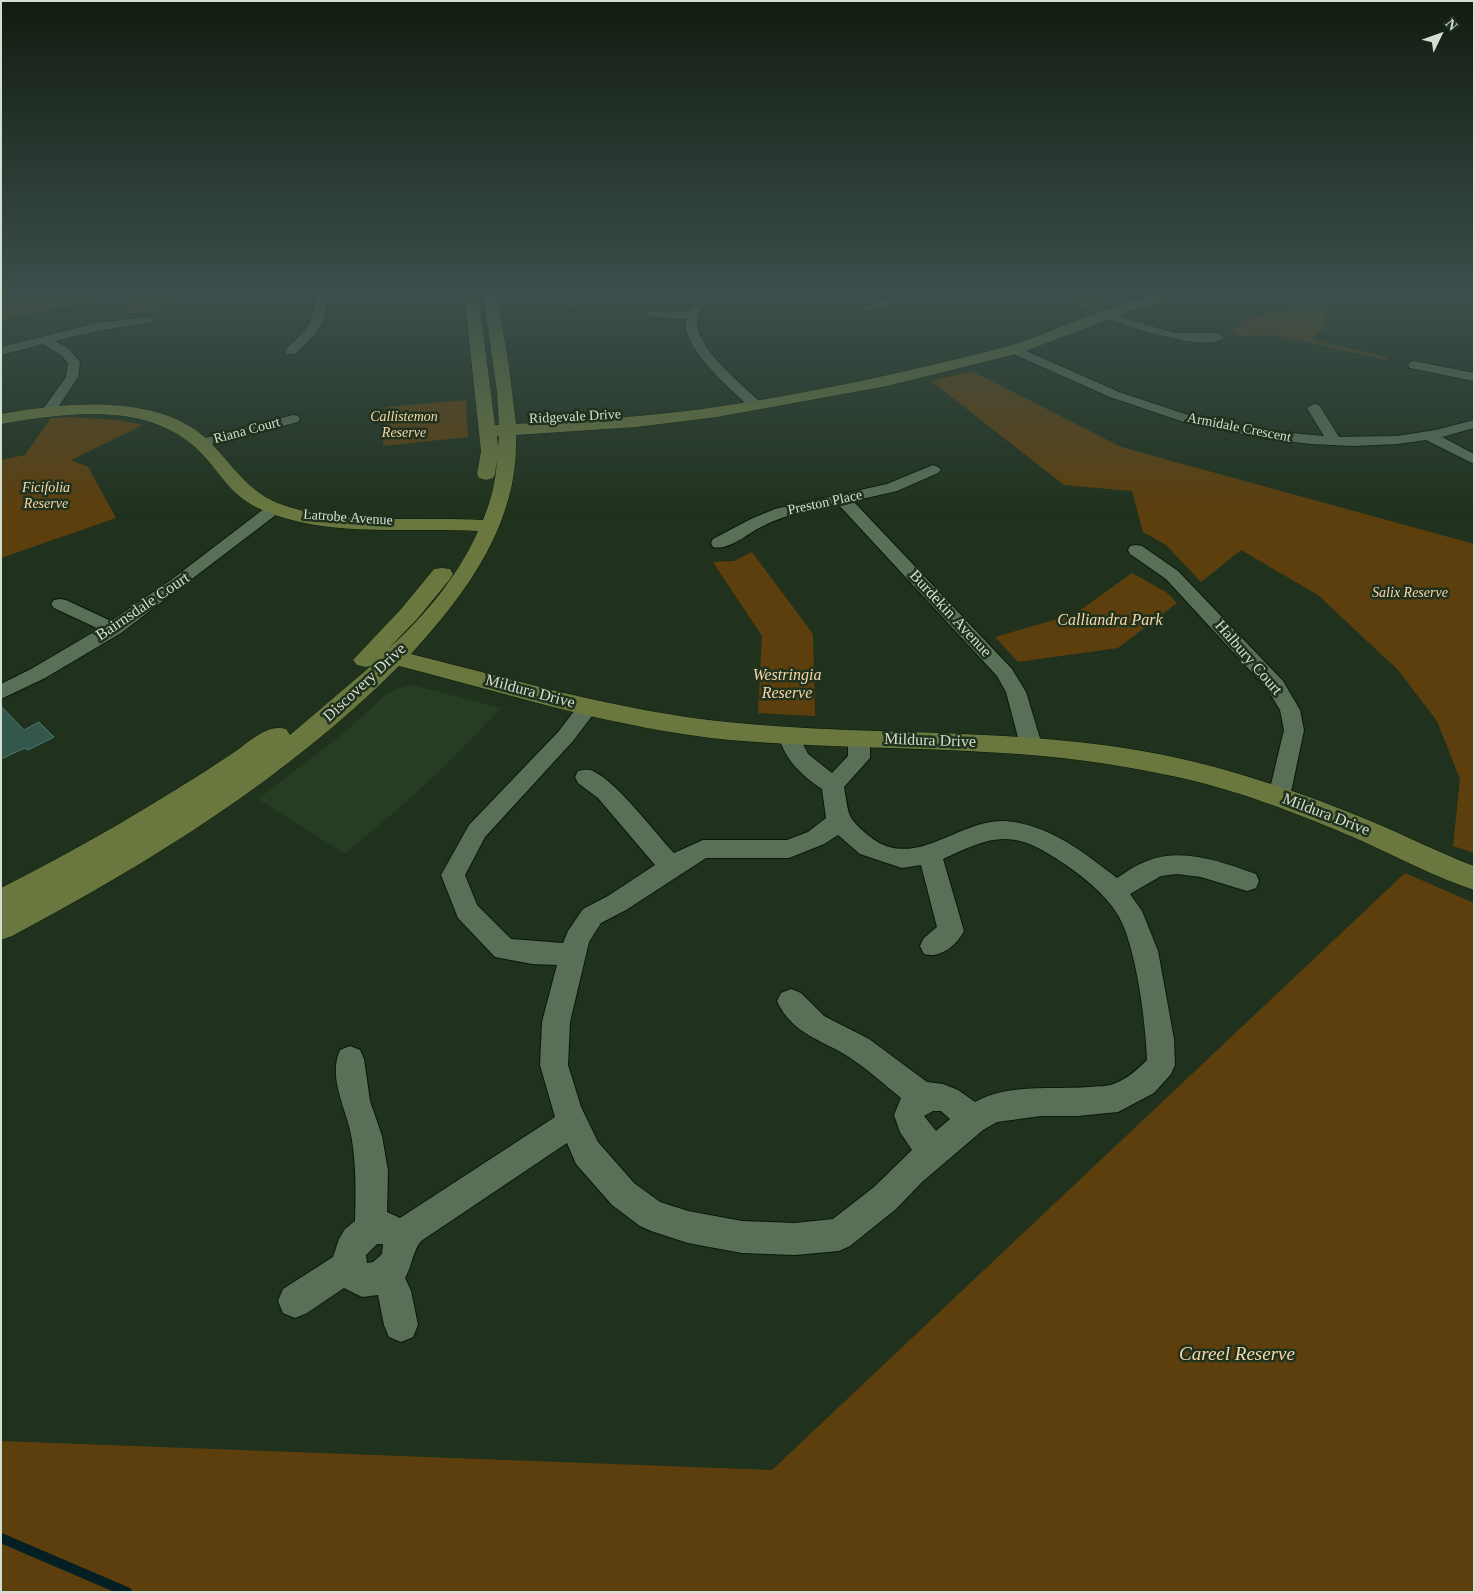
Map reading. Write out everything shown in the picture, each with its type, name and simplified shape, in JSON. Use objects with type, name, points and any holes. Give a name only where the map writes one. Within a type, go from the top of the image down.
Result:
[{"type":"street","points":[[48,412],[72,377],[73,367]]},
{"type":"street","name":"Discovery Drive","points":[[481,525],[502,490],[507,454],[497,426],[486,367]]},
{"type":"street","name":"Discovery Drive","points":[[1,902],[52,876],[144,823],[222,774],[272,739],[384,654],[414,638],[453,590],[479,550],[484,487],[490,451],[497,426],[494,367]]},
{"type":"street","points":[[720,367],[751,401]]},
{"type":"street","name":"Ridgevale Drive","points":[[497,426],[751,401],[887,381],[943,367]]},
{"type":"street","name":"Armidale Crescent","points":[[1055,367],[1117,395],[1175,415],[1260,434],[1295,439],[1394,440],[1453,432],[1474,424]]},
{"type":"street","points":[[1425,367],[1474,378]]},
{"type":"street","name":"Ridgevale Drive","points":[[497,426],[591,426],[717,412],[751,401]]},
{"type":"street","points":[[1314,408],[1334,440]]},
{"type":"street","name":"Latrobe Avenue","points":[[1,418],[48,412],[102,411],[158,418],[184,428],[202,443],[233,483],[249,496],[275,508],[300,515],[333,520],[481,525]]},
{"type":"street","name":"Riana Court","points":[[202,443],[293,419]]},
{"type":"street","points":[[507,454],[515,445],[529,439],[555,431],[591,426]]},
{"type":"street","points":[[1429,436],[1474,460]]},
{"type":"street","name":"Preston Place","points":[[720,543],[757,522],[781,512],[892,488],[933,470]]},
{"type":"street","name":"Burdekin Avenue","points":[[843,500],[1004,673],[1016,692],[1031,744]]},
{"type":"street","name":"Bairnsdale Court","points":[[1,692],[114,628],[188,577],[275,508]]},
{"type":"street","name":"Halbury Court","points":[[1136,550],[1172,575],[1276,686],[1290,710],[1294,730],[1279,797]]},
{"type":"street","points":[[60,604],[114,628]]},
{"type":"street","name":"Discovery Drive","points":[[1,927],[64,895],[188,821],[284,753],[340,708],[384,654]]},
{"type":"street","name":"Mildura Drive","points":[[384,654],[588,707],[668,724],[728,731],[789,735],[1031,744],[1105,753],[1165,765],[1217,777],[1279,797],[1360,828],[1474,878]]},
{"type":"street","points":[[574,955],[532,953],[504,949],[467,911],[453,875],[477,831],[566,736],[588,707]]},
{"type":"street","points":[[789,735],[793,750],[800,761],[833,785],[838,820],[868,848],[902,859],[930,854],[976,835],[1005,830],[1038,836],[1077,860],[1114,892],[1129,911],[1145,951],[1160,1039],[1162,1065],[1144,1083],[1118,1098],[1077,1102],[1041,1102],[993,1108],[972,1120],[911,1171],[885,1198],[839,1235],[795,1239],[742,1237],[688,1227],[651,1215],[623,1194],[587,1153],[567,1110],[554,1065],[556,1022],[578,939],[592,916],[617,903],[703,849],[789,849],[816,838],[831,828],[838,820]]},
{"type":"street","points":[[833,785],[846,774],[859,758],[859,738]]},
{"type":"street","points":[[586,777],[606,792],[672,868]]},
{"type":"street","points":[[930,854],[951,932],[933,946]]},
{"type":"street","points":[[1114,892],[1155,868],[1186,865],[1217,870],[1247,881]]},
{"type":"street","points":[[791,1001],[814,1025],[859,1048],[918,1093],[929,1098]]},
{"type":"street","points":[[350,1059],[355,1101],[367,1136],[385,1235],[400,1254],[393,1267],[384,1275],[371,1280],[363,1280],[356,1276],[350,1266],[352,1246],[358,1238],[385,1235],[410,1230],[572,1122]]},
{"type":"street","points":[[934,1152],[914,1128],[909,1117],[911,1108],[917,1102],[940,1097],[953,1102],[972,1120]]},
{"type":"street","points":[[296,1300],[350,1266]]},
{"type":"street","points":[[384,1275],[394,1291],[401,1325]]},
{"type":"shaded area","points":[[412,685],[501,708],[413,796],[345,854],[258,799],[345,732],[385,695]]},
{"type":"green space","name":"Salix Reserve","points":[[972,371],[1121,447],[1474,544],[1474,853],[1453,846],[1460,779],[1437,721],[1398,670],[1318,595],[1241,550],[1201,582],[1166,545],[1143,532],[1132,491],[1064,485],[931,381]]},
{"type":"green space","name":"Callistemon Reserve","points":[[466,400],[468,437],[383,446],[386,407]]},
{"type":"green space","name":"Ficifolia Reserve","points":[[70,417],[118,420],[143,425],[71,460],[88,467],[116,518],[1,558],[1,460],[25,455],[51,418]]},
{"type":"green space","name":"Westringia Reserve","points":[[752,552],[813,634],[815,716],[758,713],[762,636],[713,562],[734,561]]},
{"type":"green space","name":"Calliandra Park","points":[[1132,573],[1166,592],[1177,603],[1118,648],[1018,662],[995,637],[1075,614]]},
{"type":"green space","name":"Careel Reserve","points":[[1405,873],[1474,903],[1474,1592],[1,1592],[1,1441],[772,1470]]},
{"type":"building","points":[[1,706],[24,730],[39,722],[54,737],[28,750],[25,748],[1,759]]},
{"type":"waterway","points":[[1,1538],[127,1592]]}]
